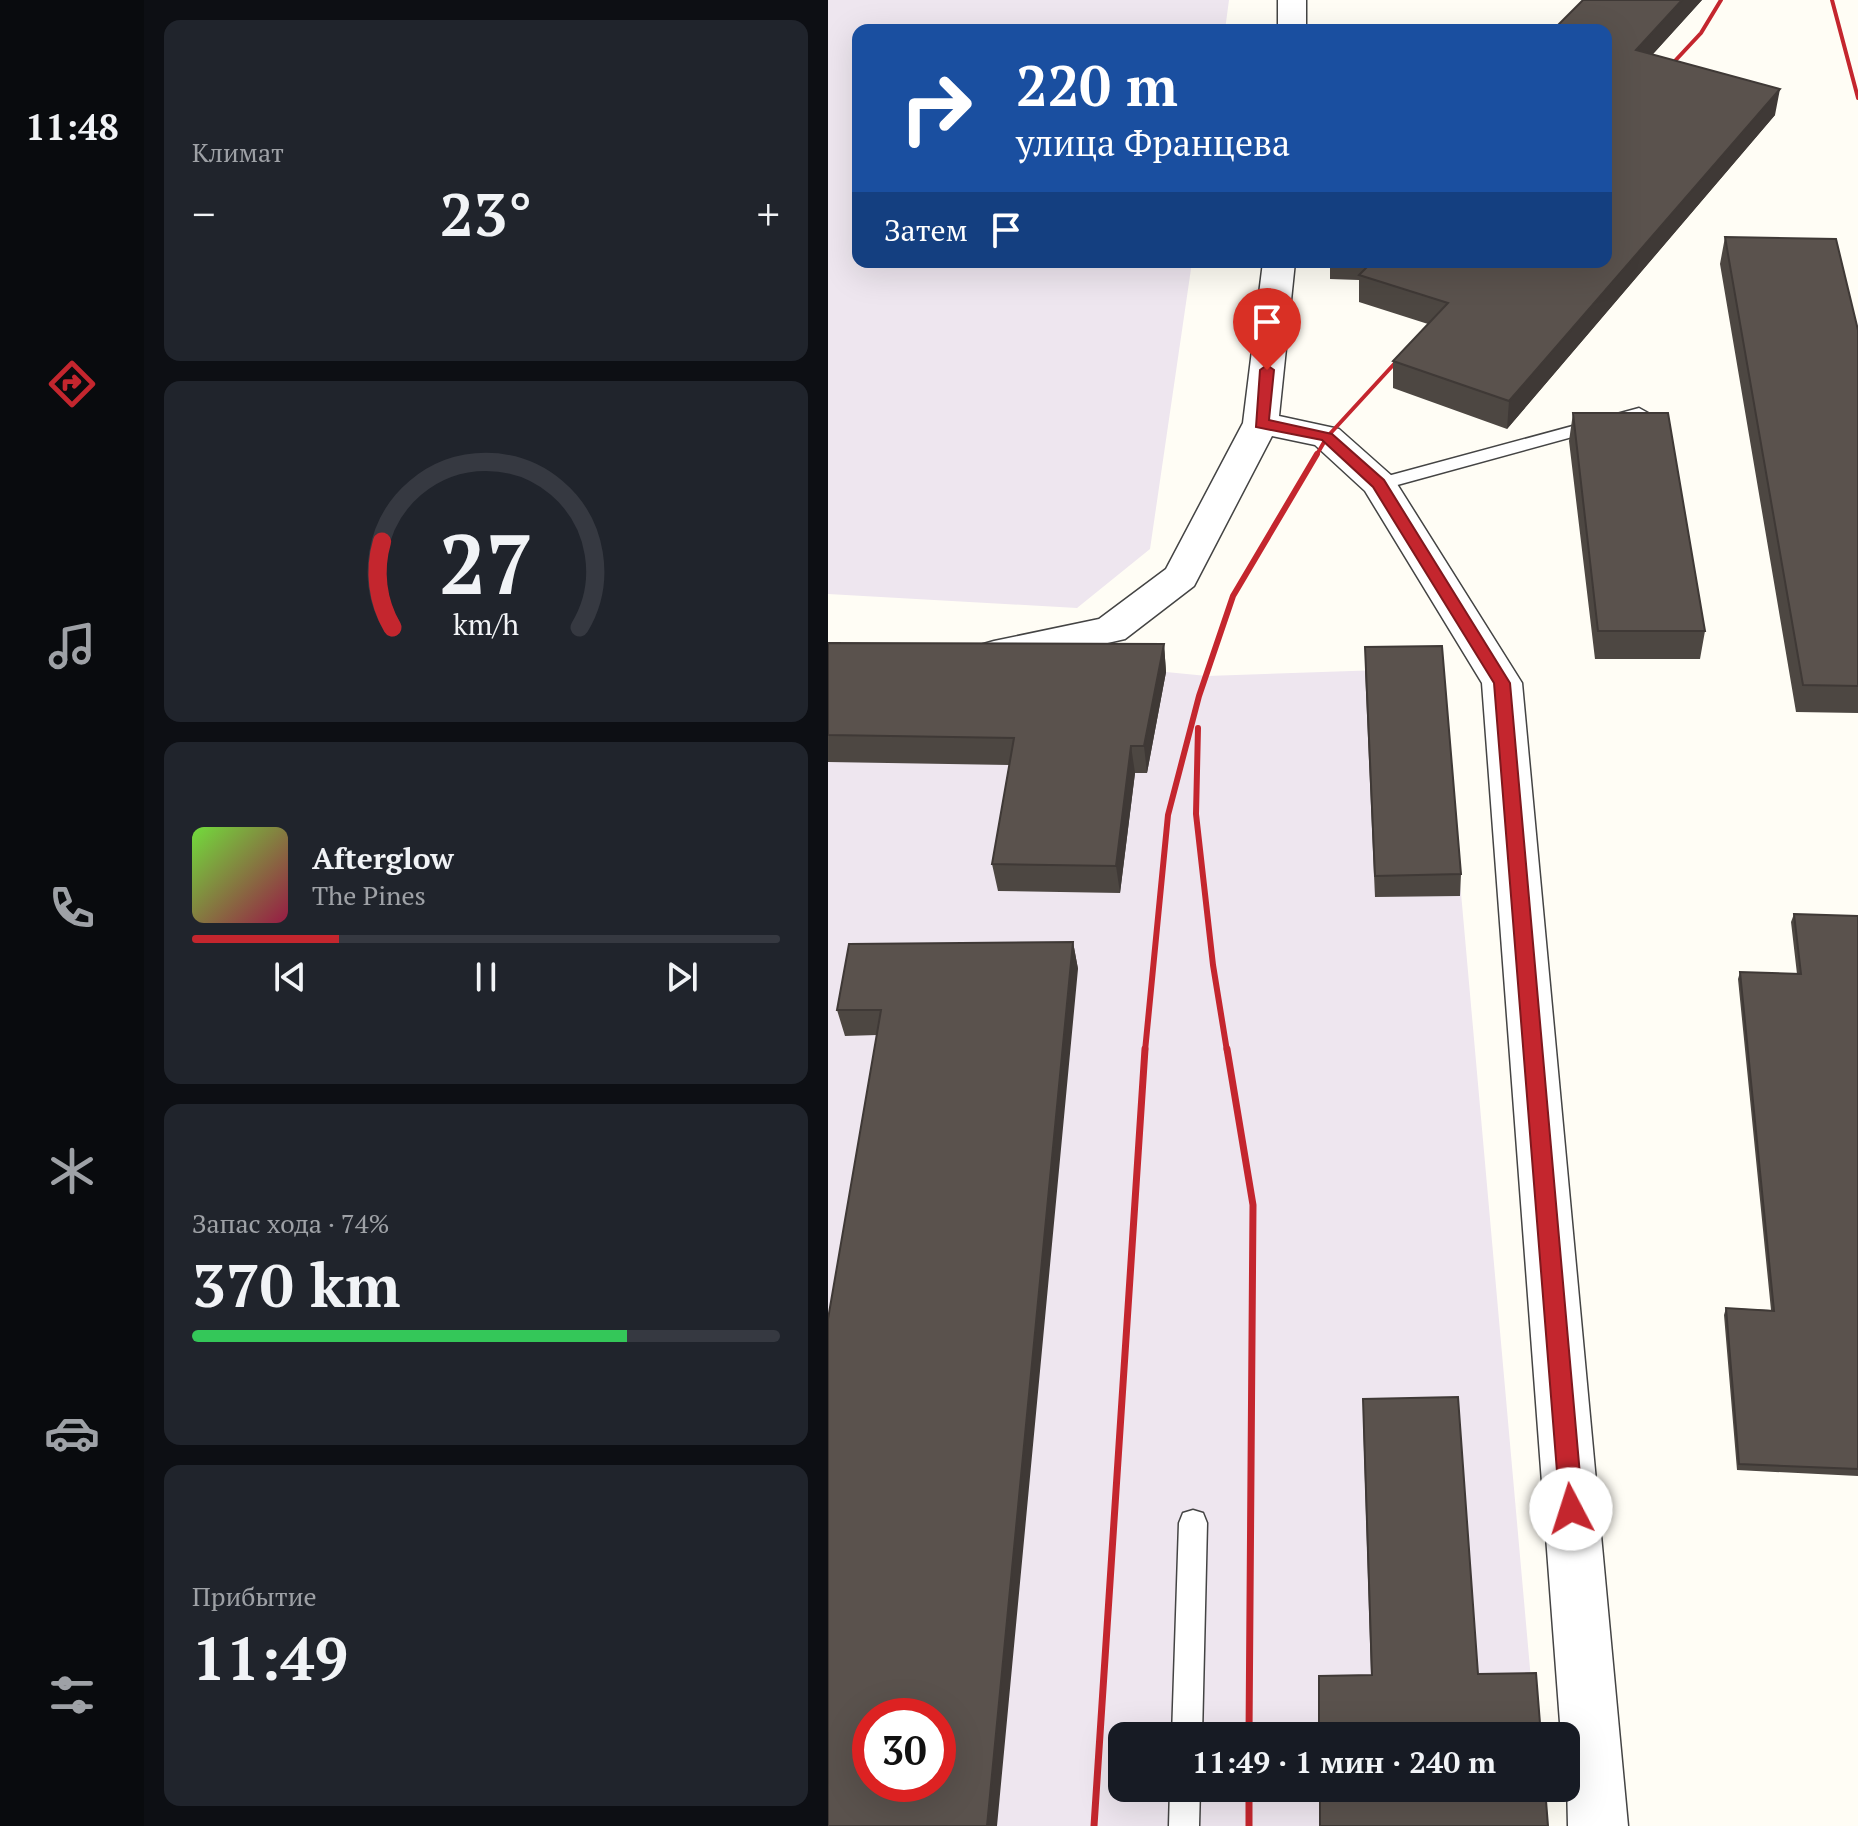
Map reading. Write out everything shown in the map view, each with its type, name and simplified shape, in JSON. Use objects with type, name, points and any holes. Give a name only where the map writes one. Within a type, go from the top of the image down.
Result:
[{"type":"street","points":[[1292,0],[1292,24]]},
{"type":"street","points":[[960,654],[1004,655],[1111,630],[1181,577],[1261,423],[1278,268]]},
{"type":"street","points":[[1261,423],[1327,437],[1379,484],[1502,683],[1598,1826]]},
{"type":"lane","points":[[1379,484],[1639,413]]},
{"type":"lane","points":[[1187,1722],[1193,1523]]},
{"type":"lane","points":[[1184,1826],[1185,1802]]},
{"type":"shaded area","points":[[828,0],[1229,0],[1226,24],[852,24],[852,268],[1191,268],[1150,549],[1077,608],[828,594]]},
{"type":"shaded area","points":[[1441,668],[1535,1722],[1108,1722],[1108,1802],[1540,1802],[1542,1826],[828,1826],[828,670],[1166,672],[1207,676]]},
{"type":"building","points":[[1583,0],[1682,0],[1636,50],[1780,89],[1509,401],[1393,361],[1448,303],[1359,275],[1366,268],[1612,268],[1612,24],[1559,24]]},
{"type":"building","points":[[1725,237],[1836,239],[1858,330],[1858,686],[1803,685]]},
{"type":"building","points":[[1573,413],[1668,413],[1705,631],[1598,631]]},
{"type":"building","points":[[828,643],[1164,644],[1144,746],[1131,746],[1116,866],[992,864],[1014,738],[828,735]]},
{"type":"building","points":[[1442,646],[1461,874],[1375,876],[1365,647]]},
{"type":"building","points":[[1794,914],[1858,916],[1858,1469],[1739,1464],[1726,1308],[1774,1311],[1740,972],[1801,974]]},
{"type":"building","points":[[1073,942],[987,1826],[828,1826],[828,1319],[881,1010],[837,1010],[849,944]]},
{"type":"building","points":[[1458,1397],[1478,1674],[1536,1673],[1540,1722],[1319,1722],[1319,1676],[1372,1675],[1363,1399]]},
{"type":"building","points":[[1320,1802],[1546,1802],[1548,1826],[1320,1826]]},
{"type":"railway","points":[[1659,78],[1701,33],[1721,0]]},
{"type":"railway","points":[[1832,0],[1858,98]]},
{"type":"railway","points":[[1316,456],[1327,437],[1407,350]]},
{"type":"railway","points":[[1145,1051],[1168,815],[1199,696],[1233,596],[1317,454]]},
{"type":"railway","points":[[1198,728],[1196,814],[1213,965],[1227,1051]]},
{"type":"railway","points":[[1094,1826],[1145,1049]]},
{"type":"railway","points":[[1227,1049],[1253,1205],[1249,1722]]},
{"type":"railway","points":[[1249,1802],[1249,1826]]},
{"type":"route","points":[[1267,370],[1261,423],[1327,437],[1379,484],[1502,683],[1571,1509]]}]
